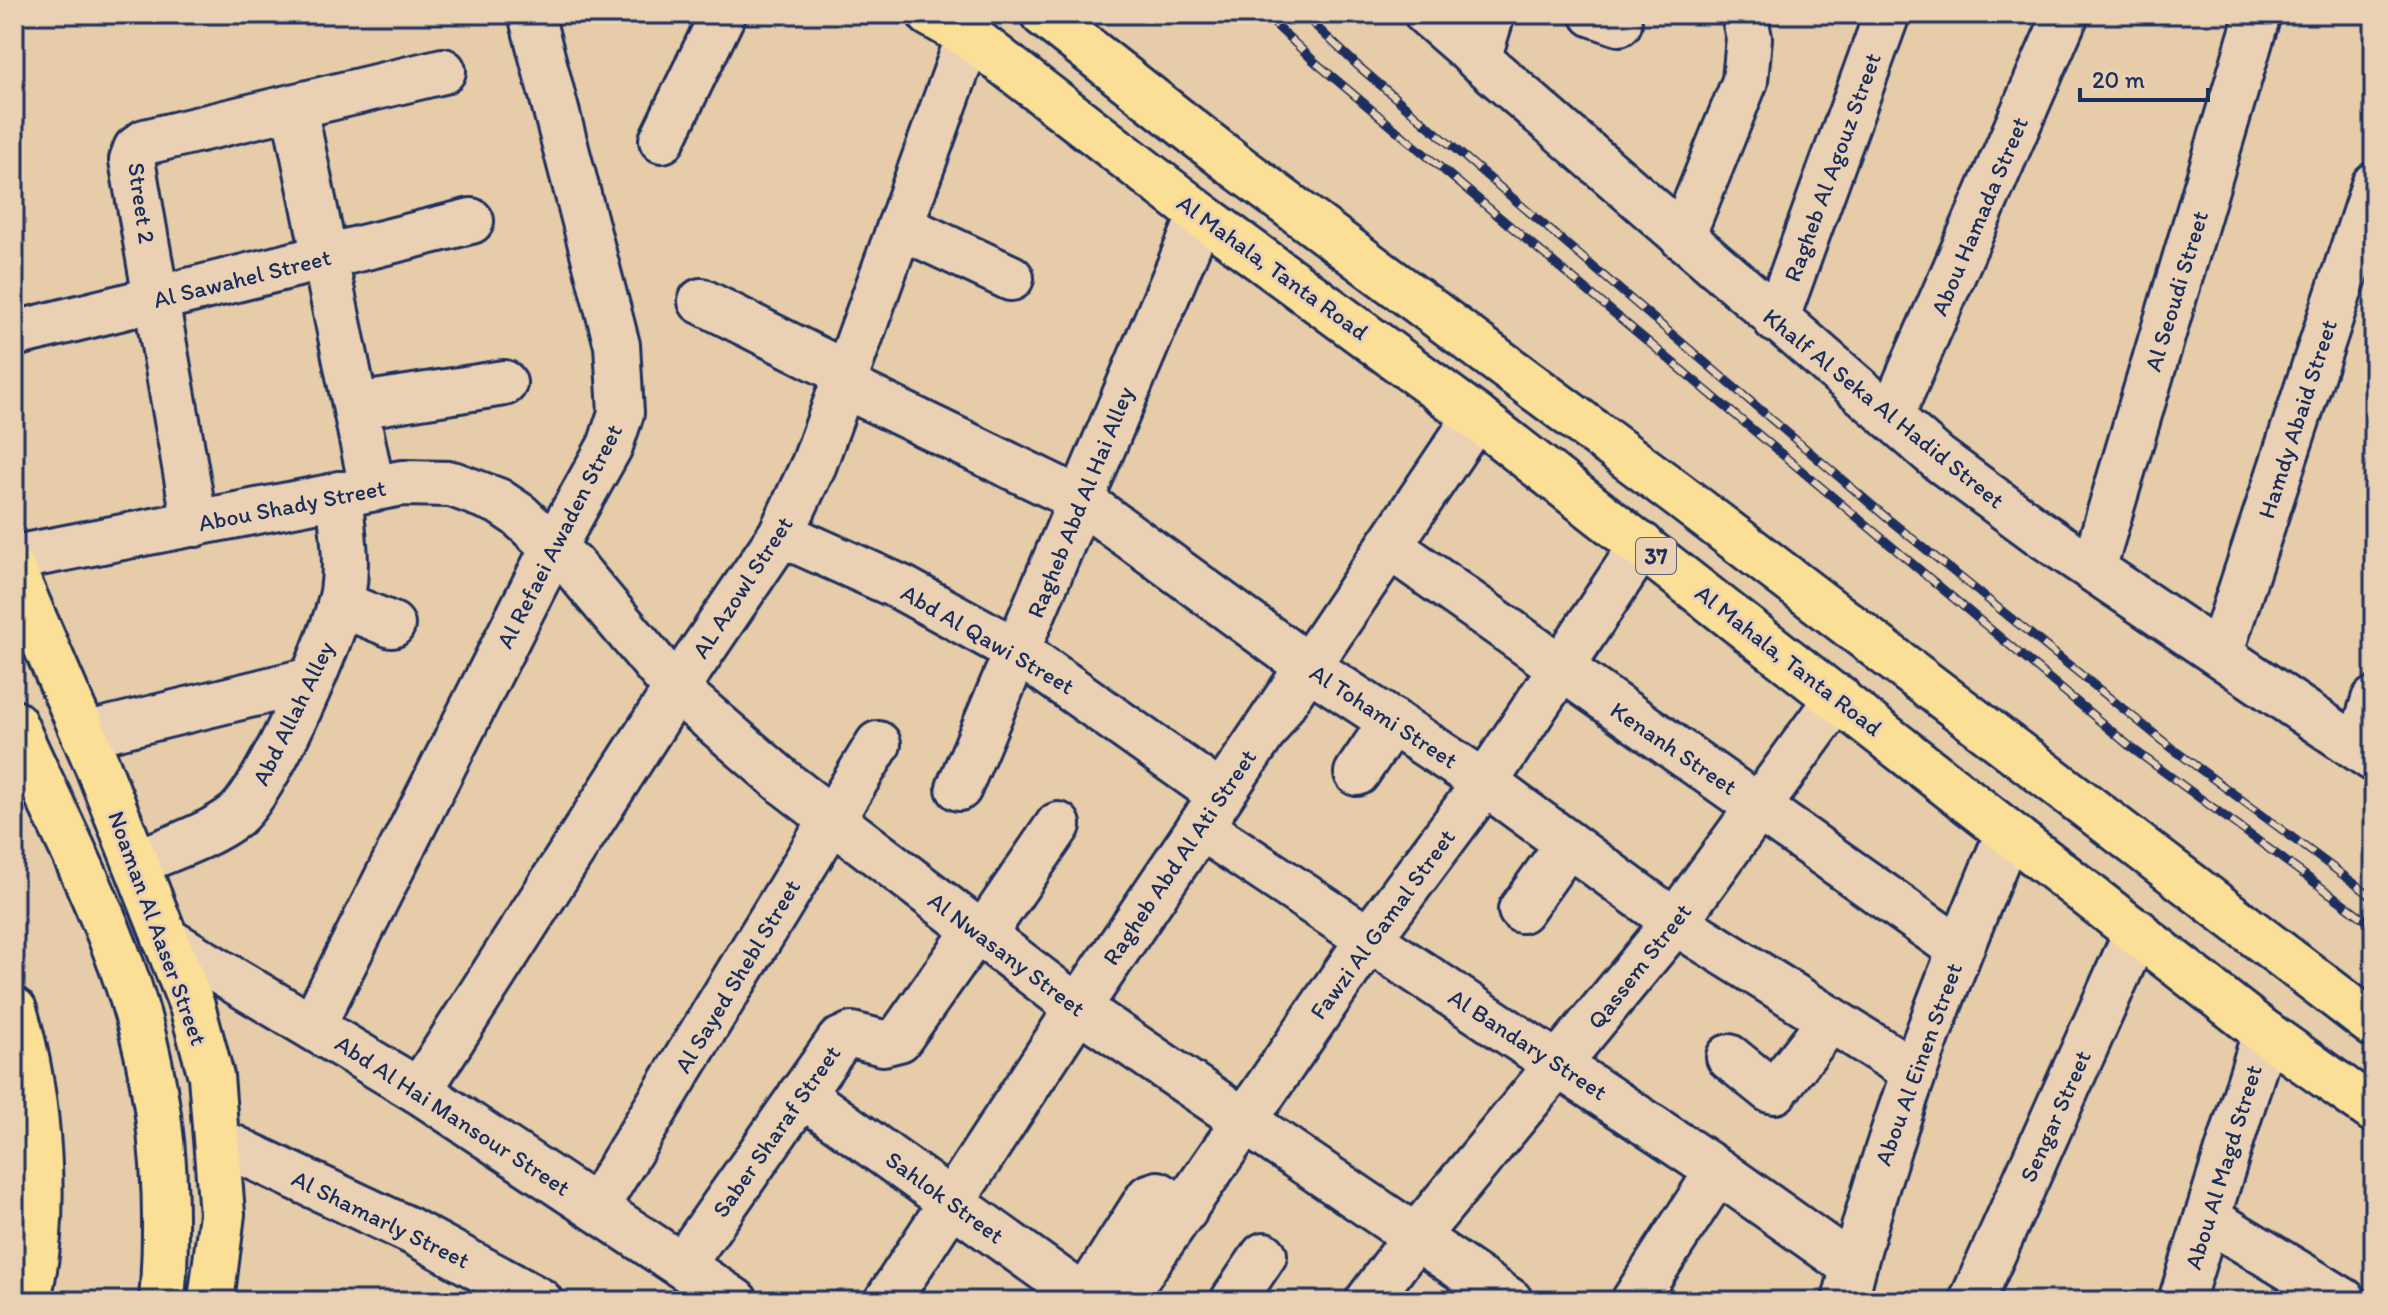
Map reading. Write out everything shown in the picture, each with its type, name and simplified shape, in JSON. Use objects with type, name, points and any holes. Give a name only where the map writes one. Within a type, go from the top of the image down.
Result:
[{"type":"main road","name":"Al Mahala, Tanta Road","points":[[930,14],[969,36],[1201,215],[1476,417],[2265,1033],[2374,1110]]},
{"type":"main road","name":"37","points":[[1043,14],[1247,174],[1677,494],[2374,1025]]},
{"type":"main road","name":"Noaman Al Aaser Street","points":[[14,572],[84,735],[192,1006],[211,1076],[219,1141],[222,1214],[211,1301]]},
{"type":"main road","points":[[14,723],[122,966],[148,1055],[163,1146],[167,1239],[162,1301]]},
{"type":"main road","points":[[14,1010],[36,1125],[39,1206],[23,1295]]},
{"type":"street","name":"Al Refaei Awaden Street","points":[[313,1025],[553,548],[610,446],[621,413],[617,345],[531,14]]},
{"type":"street","points":[[662,140],[723,14]]},
{"type":"street","name":"Khalf Al Seka Al Hadid Street","points":[[1427,14],[1776,320],[1989,497],[2366,754]]},
{"type":"street","points":[[1478,59],[1492,14]]},
{"type":"street","points":[[1682,237],[1745,81],[1749,38],[1744,14]]},
{"type":"street","name":"Ragheb Al Agouz Street","points":[[1776,320],[1887,14]]},
{"type":"street","name":"Abou Hamada Street","points":[[1891,417],[2066,14]]},
{"type":"street","name":"Al Seoudi Street","points":[[2093,569],[2258,14]]},
{"type":"street","name":"AL Azowl Street","points":[[419,1091],[676,689],[781,534],[814,464],[969,36]]},
{"type":"street","name":"Street 2","points":[[195,524],[132,160],[136,149],[145,142],[443,71]]},
{"type":"street","name":"Abd Allah Alley","points":[[136,863],[223,823],[250,800],[329,642],[340,604],[356,491],[356,406],[294,107]]},
{"type":"street","name":"Hamdy Abaid Street","points":[[2220,654],[2374,185]]},
{"type":"street","name":"Ragheb Abd Al Hai Alley","points":[[959,788],[1201,215]]},
{"type":"street","name":"Al Sawahel Street","points":[[14,334],[471,221]]},
{"type":"street","points":[[900,226],[1011,278]]},
{"type":"street","name":"Al Tohami Street","points":[[701,301],[1079,499],[1307,666],[1485,783],[1675,922],[1913,1071]]},
{"type":"street","points":[[356,406],[504,383]]},
{"type":"street","name":"Ragheb Abd Al Ati Street","points":[[887,1301],[1078,1008],[1476,417]]},
{"type":"street","name":"Abou Shady Street","points":[[14,558],[356,491],[427,482],[475,491],[519,515],[553,548]]},
{"type":"street","name":"Abd Al Qawi Street","points":[[781,534],[902,588],[1019,652],[1210,811]]},
{"type":"street","name":"Fawzi Al Gamal Street","points":[[1095,1300],[1185,1210],[1369,939],[1485,783],[1642,545]]},
{"type":"street","name":"Kenanh Street","points":[[1389,546],[1560,670],[1959,949]]},
{"type":"street","name":"Al Nwasany Street","points":[[553,548],[608,606],[676,689],[832,820],[1078,1008],[1414,1239],[1510,1301]]},
{"type":"street","points":[[340,604],[392,625]]},
{"type":"street","points":[[84,735],[311,680]]},
{"type":"street","name":"Qassem Street","points":[[1368,1301],[1414,1239],[1561,1065],[1675,922],[1838,697]]},
{"type":"street","points":[[2366,754],[2374,700]]},
{"type":"street","points":[[1357,773],[1392,721]]},
{"type":"street","name":"Al Sayed Shebl Street","points":[[596,1207],[878,744]]},
{"type":"street","name":"Al Bandary Street","points":[[1210,811],[1369,939],[1718,1171],[1849,1284]]},
{"type":"street","points":[[979,932],[1058,825]]},
{"type":"street","name":"Abou Al Einen Street","points":[[1849,1284],[1913,1071],[1959,949],[2008,833]]},
{"type":"street","points":[[1521,910],[1568,844]]},
{"type":"street","name":"Sengar Street","points":[[1972,1301],[2137,931]]},
{"type":"street","name":"Saber Sharaf Street","points":[[683,1264],[845,1036],[860,1036],[883,1043],[899,1039],[979,932]]},
{"type":"street","name":"Abd Al Hai Mansour Street","points":[[165,939],[419,1091],[735,1301]]},
{"type":"street","points":[[1729,1057],[1775,1091],[1831,1019]]},
{"type":"street","name":"Abou Al Magd Street","points":[[2181,1301],[2265,1033]]},
{"type":"street","name":"Sahlok Street","points":[[801,1094],[1095,1300]]},
{"type":"street","name":"Al Shamarly Street","points":[[219,1141],[409,1230],[540,1301]]},
{"type":"street","points":[[1634,1301],[1718,1171]]},
{"type":"street","points":[[2207,1218],[2344,1301]]},
{"type":"street","points":[[1233,1301],[1264,1255]]},
{"type":"railway","points":[[1264,14],[1315,62],[2133,749],[2374,926]]},
{"type":"railway","points":[[1303,14],[1357,65],[1887,518],[2173,749],[2374,898]]}]
